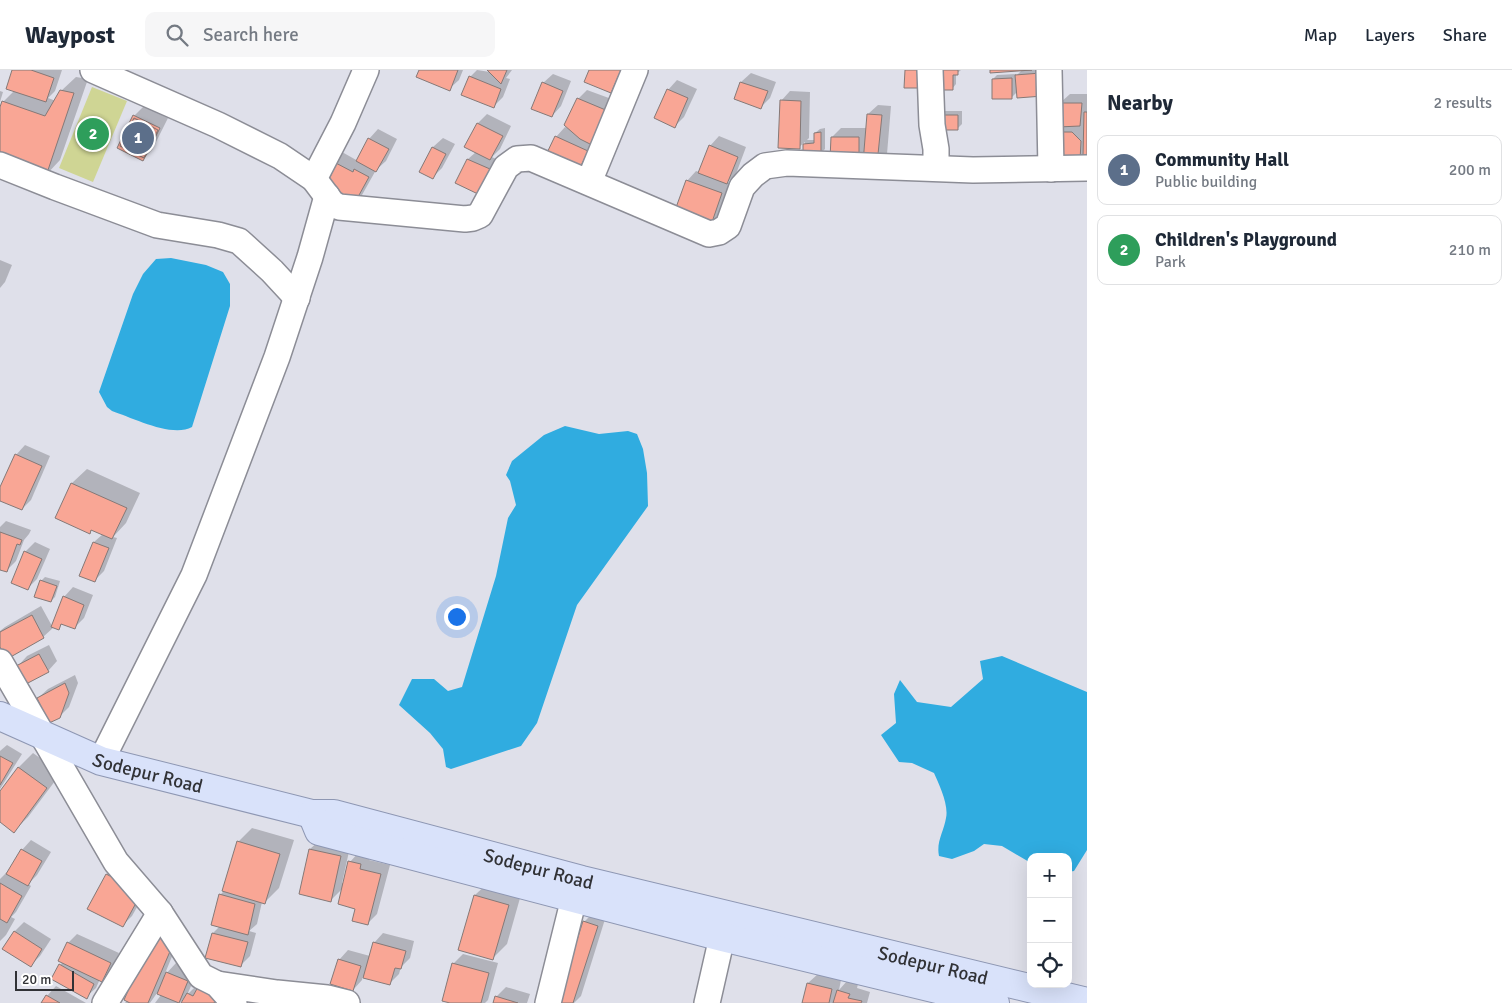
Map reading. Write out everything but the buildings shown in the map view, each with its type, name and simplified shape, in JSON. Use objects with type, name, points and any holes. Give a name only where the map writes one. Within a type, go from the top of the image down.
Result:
[{"type":"main road","name":"Sodepur Road","points":[[0,716],[101,761],[312,814],[334,814],[582,880],[1087,1002]]},
{"type":"main road","points":[[312,814],[319,831],[722,937],[995,1003]]},
{"type":"street","points":[[93,70],[218,125],[280,156],[320,188],[332,203],[339,207],[465,219],[473,218],[480,215],[506,167],[517,159],[531,158],[709,234],[719,232],[728,226],[742,187],[765,166],[787,163],[973,170],[1087,168]]},
{"type":"street","points":[[101,761],[194,575],[277,357],[297,298],[320,188],[343,123],[366,70]]},
{"type":"street","points":[[589,182],[635,70]]},
{"type":"street","points":[[930,70],[936,168]]},
{"type":"street","points":[[1050,70],[1051,169]]},
{"type":"street","points":[[0,164],[55,187],[157,225],[218,235],[239,241],[272,271],[297,298]]},
{"type":"street","points":[[0,662],[116,862],[160,913],[201,976],[217,984],[327,998],[347,1003]]},
{"type":"street","points":[[548,1003],[574,898]]},
{"type":"street","points":[[105,1003],[160,913]]},
{"type":"street","points":[[707,1003],[722,937]]},
{"type":"street","points":[[217,984],[234,1003]]},
{"type":"green space","points":[[92,87],[127,101],[93,182],[59,168]]},
{"type":"water","points":[[171,258],[206,265],[223,272],[230,284],[230,306],[192,427],[184,430],[163,429],[112,411],[107,407],[99,392],[133,294],[143,274],[156,259]]},
{"type":"water","points":[[565,426],[599,434],[628,431],[637,434],[643,449],[647,473],[648,506],[577,605],[537,723],[521,746],[451,769],[446,767],[443,749],[430,733],[399,705],[412,679],[434,679],[448,691],[462,687],[496,576],[508,518],[516,505],[510,481],[506,475],[512,461],[544,435]]},
{"type":"water","points":[[1002,656],[1087,692],[1087,850],[1074,871],[1072,871],[1072,853],[1027,853],[1027,861],[1002,846],[984,844],[974,851],[952,859],[939,856],[939,841],[947,813],[943,795],[934,773],[912,763],[899,762],[881,735],[896,723],[894,694],[900,680],[917,702],[951,707],[983,679],[980,661]]},
{"type":"place","name":"Children's Playground","points":[[93,134]]},
{"type":"place","name":"Community Hall","points":[[138,138]]}]
